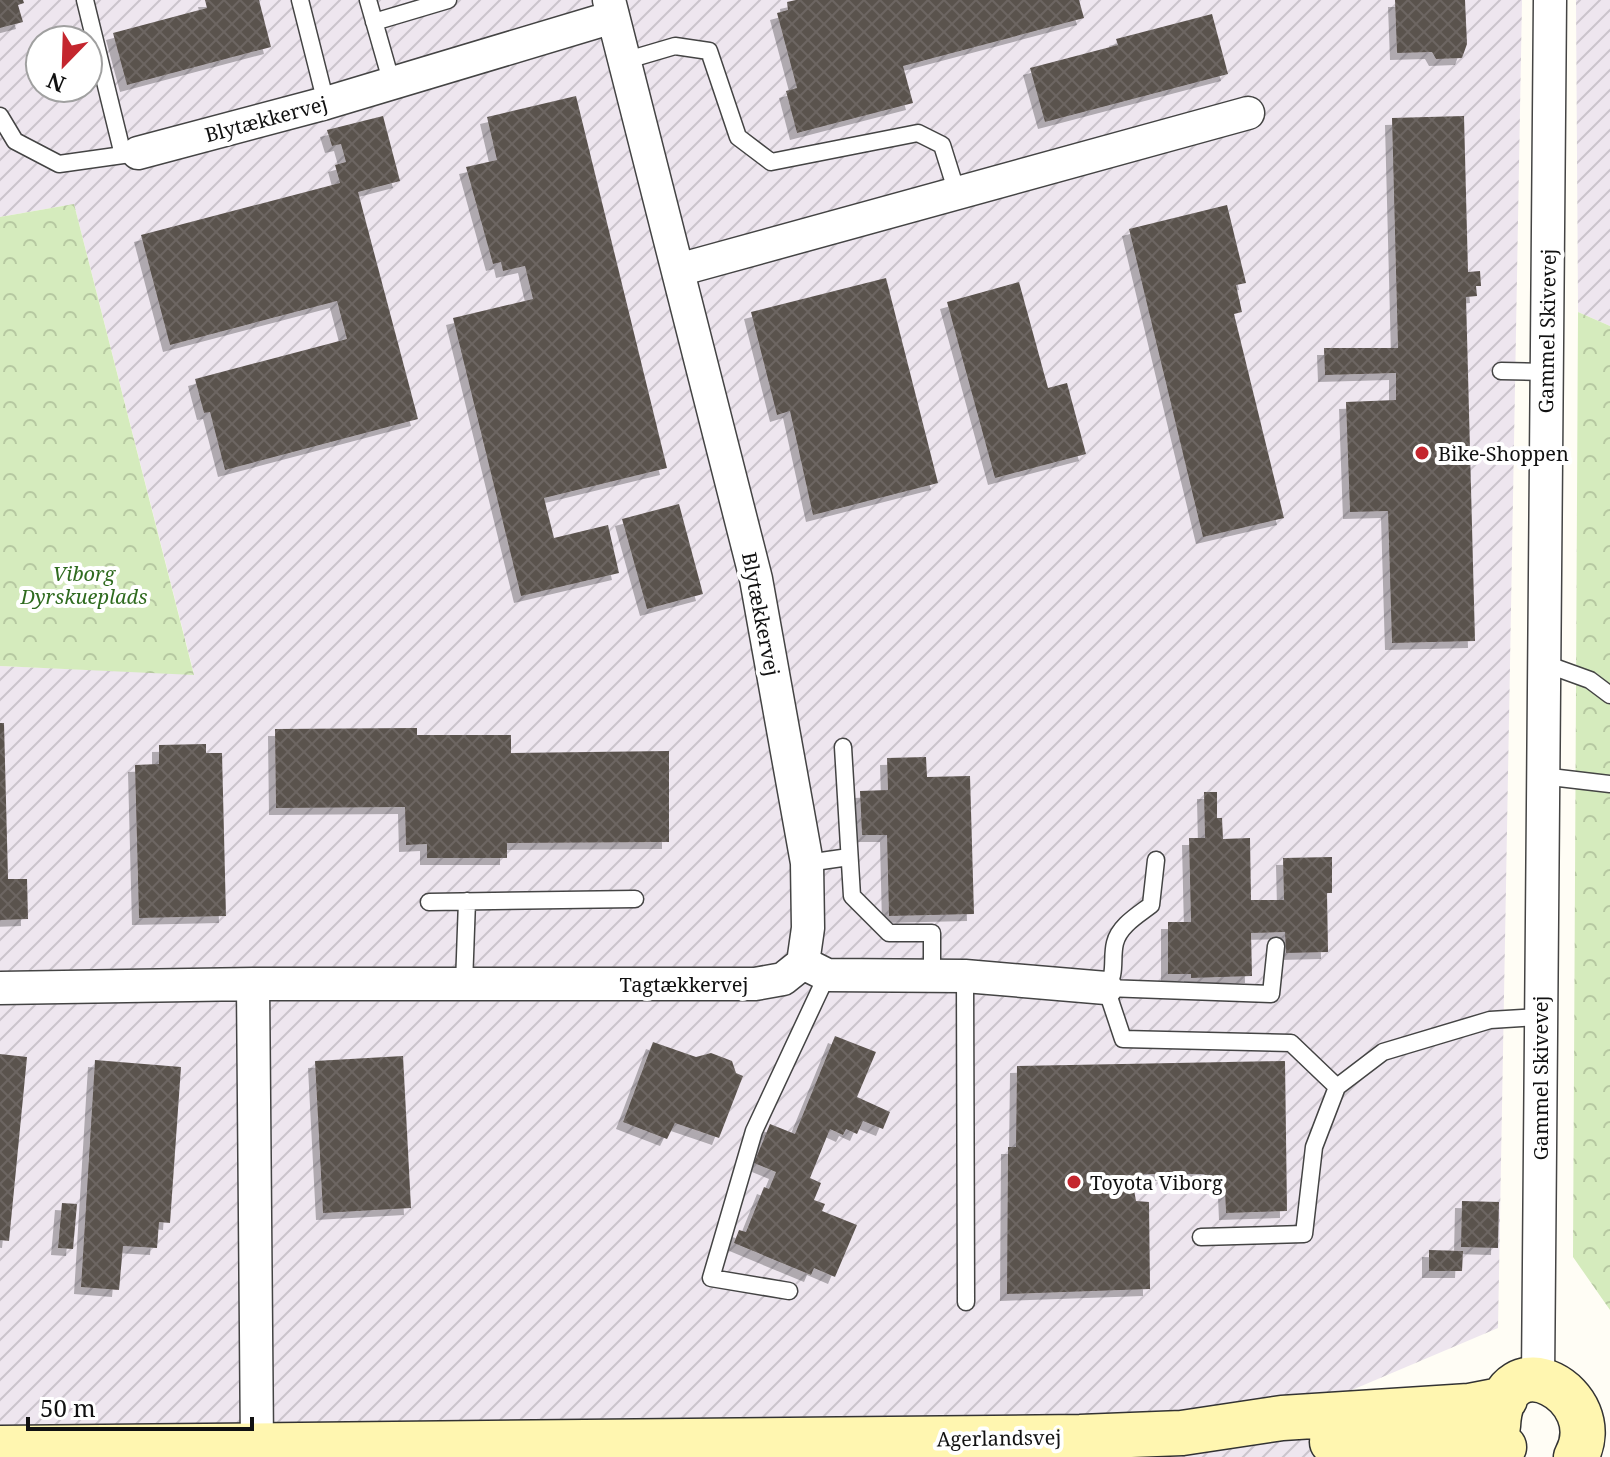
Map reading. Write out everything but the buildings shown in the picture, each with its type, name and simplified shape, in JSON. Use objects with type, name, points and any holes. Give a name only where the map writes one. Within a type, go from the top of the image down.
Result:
[{"type":"street","name":"Gammel Skivevej","points":[[1522,1389],[1540,1017],[1550,0]]},
{"type":"street","name":"Blytækkervej","points":[[131,154],[392,84],[611,9],[756,579],[807,863],[808,928],[815,969]]},
{"type":"street","points":[[678,270],[1248,113]]},
{"type":"street","name":"Tagtækkervej","points":[[0,988],[253,984],[755,984],[815,969],[965,976],[1106,988]]},
{"type":"street","points":[[253,984],[257,1446]]},
{"type":"street","points":[[1507,1452],[1498,1423],[1522,1389],[1552,1380],[1567,1385],[1597,1404],[1589,1419],[1589,1450]]},
{"type":"street","name":"Agerlandsvej","points":[[0,1448],[1080,1437],[1182,1433],[1282,1418],[1469,1406],[1522,1389]]},
{"type":"street","name":"Agerlandsvej","points":[[1182,1433],[1282,1442],[1472,1442],[1507,1452]]},
{"type":"lane","points":[[0,116],[15,141],[59,164],[131,154],[85,0]]},
{"type":"lane","points":[[300,0],[326,103]]},
{"type":"lane","points":[[368,0],[392,84]]},
{"type":"lane","points":[[374,22],[448,0]]},
{"type":"lane","points":[[624,61],[675,46],[709,51],[738,137],[771,162],[918,133],[942,145],[957,193]]},
{"type":"lane","points":[[1501,371],[1546,372]]},
{"type":"lane","points":[[1543,663],[1590,680],[1610,695]]},
{"type":"lane","points":[[843,747],[852,896],[889,933],[932,933],[932,976]]},
{"type":"lane","points":[[1542,776],[1610,784]]},
{"type":"lane","points":[[807,863],[849,857]]},
{"type":"lane","points":[[1106,988],[1113,979],[1115,940],[1129,921],[1151,905],[1156,860]]},
{"type":"lane","points":[[429,902],[635,899]]},
{"type":"lane","points":[[464,984],[467,901]]},
{"type":"lane","points":[[1106,988],[1271,994],[1276,946]]},
{"type":"lane","points":[[789,1291],[711,1278],[754,1131],[815,969]]},
{"type":"lane","points":[[965,976],[966,1302]]},
{"type":"lane","points":[[1106,988],[1123,1039],[1291,1043],[1337,1087]]},
{"type":"lane","points":[[1201,1237],[1304,1234],[1314,1147],[1337,1087],[1383,1052],[1490,1020],[1540,1017]]},
{"type":"shaded area","points":[[0,0],[1522,0],[1498,1328],[1326,1401],[1314,1457],[0,1457],[0,666],[194,674],[74,204],[0,217]]},
{"type":"shaded area","points":[[1576,0],[1610,0],[1610,326],[1578,312]]},
{"type":"green space","name":"Viborg Dyrskueplads","points":[[74,204],[194,675],[0,666],[0,217]]},
{"type":"green space","points":[[1578,312],[1610,326],[1610,1310],[1573,1257]]},
{"type":"place","name":"Bike-Shoppen","points":[[1422,453]]},
{"type":"place","name":"Toyota Viborg","points":[[1074,1182]]}]
